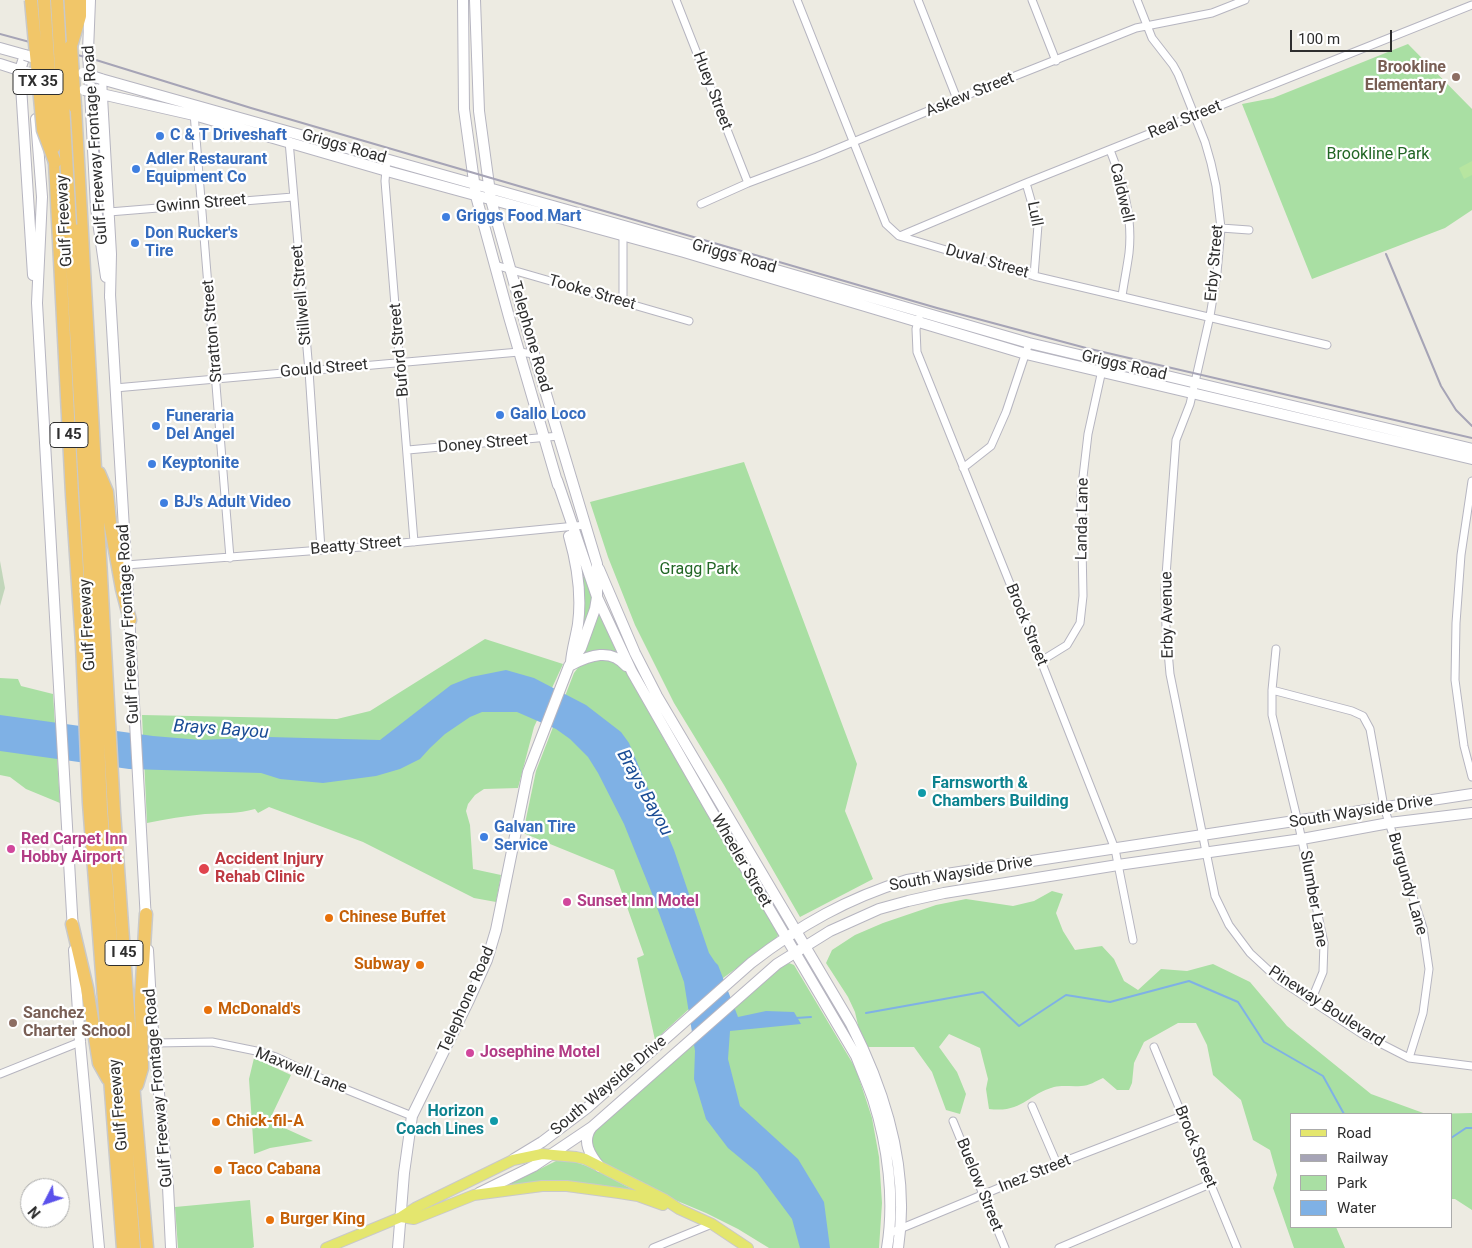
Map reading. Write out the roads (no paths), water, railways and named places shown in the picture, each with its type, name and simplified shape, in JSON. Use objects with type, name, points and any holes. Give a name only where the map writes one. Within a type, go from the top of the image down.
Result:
[{"type":"highway","name":"TX 35","points":[[31,0],[43,130],[55,162]]},
{"type":"highway","name":"Gulf Freeway","points":[[44,0],[55,162],[69,225],[96,465],[94,645],[89,803],[123,1248]]},
{"type":"highway","name":"Gulf Freeway","points":[[57,0],[94,645],[101,809],[134,1248]]},
{"type":"highway","name":"Gulf Freeway","points":[[68,0],[71,46],[69,225]]},
{"type":"highway","points":[[71,46],[80,16],[80,0]]},
{"type":"highway","points":[[96,465],[107,492],[115,551],[130,620]]},
{"type":"highway","name":"Gulf Freeway","points":[[94,645],[114,812],[134,1095],[148,1248]]},
{"type":"highway","points":[[134,1095],[142,1068],[141,999],[146,914]]},
{"type":"highway","points":[[72,924],[87,988],[99,1063],[110,1083]]},
{"type":"main road","points":[[26,0],[42,197],[37,294],[72,924],[80,1042],[99,1248]]},
{"type":"main road","name":"Gulf Freeway Frontage Road","points":[[90,0],[88,60],[96,208],[110,298],[152,1020],[156,1043],[171,1248]]},
{"type":"main road","name":"Telephone Road","points":[[463,0],[464,109],[476,196],[570,528],[579,582],[578,623],[570,666]]},
{"type":"main road","name":"Telephone Road","points":[[398,1248],[404,1173],[412,1116],[487,960],[496,930],[528,772],[570,666],[581,648],[597,597],[597,564],[534,354],[488,188],[479,111],[475,0]]},
{"type":"main road","name":"Griggs Road","points":[[0,48],[83,74],[488,188],[764,276],[919,318],[1104,361],[1193,388],[1472,459]]},
{"type":"main road","points":[[25,55],[23,71],[32,269],[37,294]]},
{"type":"main road","name":"Griggs Road","points":[[0,64],[84,90],[194,116],[476,196],[623,231]]},
{"type":"main road","points":[[101,79],[99,94],[112,254],[110,298]]},
{"type":"main road","name":"Griggs Road","points":[[919,318],[1026,354],[1102,372],[1193,388],[1472,449]]},
{"type":"main road","name":"Wheeler Street","points":[[570,528],[597,597],[632,672],[785,937],[839,1025],[861,1054]]},
{"type":"main road","name":"Wheeler Street","points":[[597,564],[635,653],[653,687],[851,1024],[861,1054],[883,1096],[890,1146],[900,1183],[901,1228],[898,1248]]},
{"type":"main road","points":[[570,666],[586,657],[610,655],[621,660],[632,672]]},
{"type":"main road","name":"South Wayside Drive","points":[[326,1248],[401,1217],[415,1208],[513,1160],[542,1142],[566,1125],[751,962],[796,930],[872,891],[907,880],[1472,794]]},
{"type":"main road","name":"South Wayside Drive","points":[[401,1217],[414,1219],[474,1196],[510,1179],[551,1155],[592,1126],[759,978],[804,946],[838,927],[879,909],[944,893],[1118,865],[1302,840],[1389,822],[1472,813]]},
{"type":"main road","points":[[872,891],[879,909]]},
{"type":"main road","points":[[592,1126],[586,1140],[588,1150],[601,1167]]},
{"type":"main road","name":"Wheeler Street","points":[[887,1248],[890,1233],[890,1146]]},
{"type":"main road","points":[[513,1160],[542,1154],[576,1157],[601,1167],[664,1199],[679,1209]]},
{"type":"main road","points":[[474,1196],[542,1186],[567,1186],[638,1196],[679,1209],[712,1224],[733,1243],[748,1248]]},
{"type":"street","name":"Huey Street","points":[[676,0],[748,183]]},
{"type":"street","points":[[797,0],[886,224],[899,236]]},
{"type":"street","points":[[918,0],[957,99]]},
{"type":"street","points":[[1032,0],[1056,61]]},
{"type":"street","name":"Erby Street","points":[[1137,0],[1157,47],[1173,65],[1195,116],[1211,163],[1216,186],[1221,228],[1217,273],[1210,316],[1193,388]]},
{"type":"street","name":"Askew Street","points":[[701,204],[748,183],[1136,28],[1196,17],[1231,2],[1244,0]]},
{"type":"street","name":"Real Street","points":[[899,236],[1026,183],[1472,5]]},
{"type":"street","name":"Stratton Street","points":[[194,104],[230,558]]},
{"type":"street","name":"Stillwell Street","points":[[288,131],[322,549]]},
{"type":"street","name":"Caldwell","points":[[1110,150],[1124,190],[1128,208],[1129,253],[1122,296]]},
{"type":"street","name":"Buford Street","points":[[387,159],[385,181],[414,542]]},
{"type":"street","name":"Lull","points":[[1026,183],[1038,226],[1034,276]]},
{"type":"street","name":"Gwinn Street","points":[[109,212],[293,197]]},
{"type":"street","points":[[1221,228],[1249,230]]},
{"type":"street","points":[[623,231],[623,302]]},
{"type":"street","name":"Duval Street","points":[[899,236],[1034,276],[1327,345]]},
{"type":"street","name":"Tooke Street","points":[[495,265],[689,321]]},
{"type":"street","name":"Brock Street","points":[[919,318],[916,330],[917,352],[1115,849],[1133,940]]},
{"type":"street","points":[[963,468],[991,446],[1006,412],[1029,343]]},
{"type":"street","name":"Gould Street","points":[[115,388],[519,352],[534,354]]},
{"type":"street","name":"Landa Lane","points":[[1041,661],[1067,645],[1080,623],[1083,596],[1081,494],[1088,434],[1104,361]]},
{"type":"street","name":"Erby Avenue","points":[[1193,388],[1190,404],[1176,440],[1165,589],[1170,674],[1202,836]]},
{"type":"street","name":"Doney Street","points":[[408,450],[544,439],[559,436]]},
{"type":"street","points":[[1472,481],[1461,555],[1456,623],[1456,680],[1464,746],[1472,777]]},
{"type":"street","name":"Beatty Street","points":[[126,565],[361,547],[586,526]]},
{"type":"street","name":"Slumber Lane","points":[[1276,649],[1272,690],[1272,715],[1298,822],[1324,943],[1322,972],[1311,1001]]},
{"type":"street","name":"Burgundy Lane","points":[[1272,690],[1352,711],[1363,716],[1370,728],[1384,807],[1422,928],[1428,969],[1423,1013],[1409,1058]]},
{"type":"street","name":"Pineway Boulevard","points":[[1202,836],[1215,896],[1229,925],[1250,953],[1278,979],[1362,1034],[1409,1058],[1472,1066]]},
{"type":"street","points":[[0,1074],[80,1042]]},
{"type":"street","name":"Maxwell Lane","points":[[156,1043],[212,1042],[261,1052],[276,1057],[335,1085],[412,1116]]},
{"type":"street","name":"Brock Street","points":[[1154,1046],[1237,1248]]},
{"type":"street","points":[[1032,1106],[1057,1164]]},
{"type":"street","name":"Inez Street","points":[[890,1233],[1057,1164],[1182,1116]]},
{"type":"street","name":"Buelow Street","points":[[953,1122],[1005,1248]]},
{"type":"street","points":[[1059,1248],[1210,1184]]},
{"type":"street","points":[[653,1248],[712,1224]]},
{"type":"water","name":"Brays Bayou","points":[[506,670],[534,678],[586,705],[621,732],[629,743],[674,850],[709,953],[718,965],[738,1017],[766,1011],[794,1012],[801,1024],[730,1031],[728,1059],[740,1106],[798,1159],[824,1202],[830,1248],[800,1248],[792,1219],[757,1172],[728,1148],[706,1119],[694,1079],[695,1051],[684,982],[651,891],[624,824],[598,773],[588,757],[570,739],[556,729],[517,712],[482,712],[470,717],[445,734],[420,759],[400,769],[376,776],[323,783],[280,779],[261,773],[129,769],[0,751],[0,715],[153,736],[201,740],[269,737],[380,740],[451,685],[471,677]]},
{"type":"waterway","points":[[866,1013],[983,992],[1019,1026],[1066,995],[1110,1002],[1189,981],[1238,1002],[1264,1042],[1323,1076],[1343,1113]]},
{"type":"waterway","points":[[796,1018],[811,1017]]},
{"type":"waterway","points":[[1452,1137],[1466,1128],[1472,1128]]},
{"type":"railway","points":[[0,34],[96,60],[251,108],[937,308],[1086,348],[1472,438]]},
{"type":"railway","points":[[1386,254],[1441,386],[1456,410],[1472,426]]},
{"type":"place","name":"Brookline Elementary","points":[[1456,77]]},
{"type":"place","name":"C & T Driveshaft","points":[[160,136]]},
{"type":"place","name":"Adler Restaurant Equipment Co","points":[[136,169]]},
{"type":"place","name":"Griggs Food Mart","points":[[446,217]]},
{"type":"place","name":"Don Rucker's Tire","points":[[135,243]]},
{"type":"place","name":"Gallo Loco","points":[[500,415]]},
{"type":"place","name":"Funeraria Del Angel","points":[[156,426]]},
{"type":"place","name":"Keyptonite","points":[[152,464]]},
{"type":"place","name":"BJ's Adult Video","points":[[164,503]]},
{"type":"place","name":"Farnsworth & Chambers Building","points":[[922,793]]},
{"type":"place","name":"Galvan Tire Service","points":[[484,837]]},
{"type":"place","name":"Red Carpet Inn Hobby Airport","points":[[11,849]]},
{"type":"place","name":"Accident Injury Rehab Clinic","points":[[204,869]]},
{"type":"place","name":"Sunset Inn Motel","points":[[567,902]]},
{"type":"place","name":"Chinese Buffet","points":[[329,918]]},
{"type":"place","name":"Subway","points":[[420,965]]},
{"type":"place","name":"McDonald's","points":[[208,1010]]},
{"type":"place","name":"Sanchez Charter School","points":[[13,1023]]},
{"type":"place","name":"Josephine Motel","points":[[470,1053]]},
{"type":"place","name":"Horizon Coach Lines","points":[[494,1121]]},
{"type":"place","name":"Chick-fil-A","points":[[216,1122]]},
{"type":"place","name":"Taco Cabana","points":[[218,1170]]},
{"type":"place","name":"Burger King","points":[[270,1220]]},
{"type":"park label","name":"Brookline Park","points":[[1378,155]]},
{"type":"park label","name":"Gragg Park","points":[[699,570]]}]
